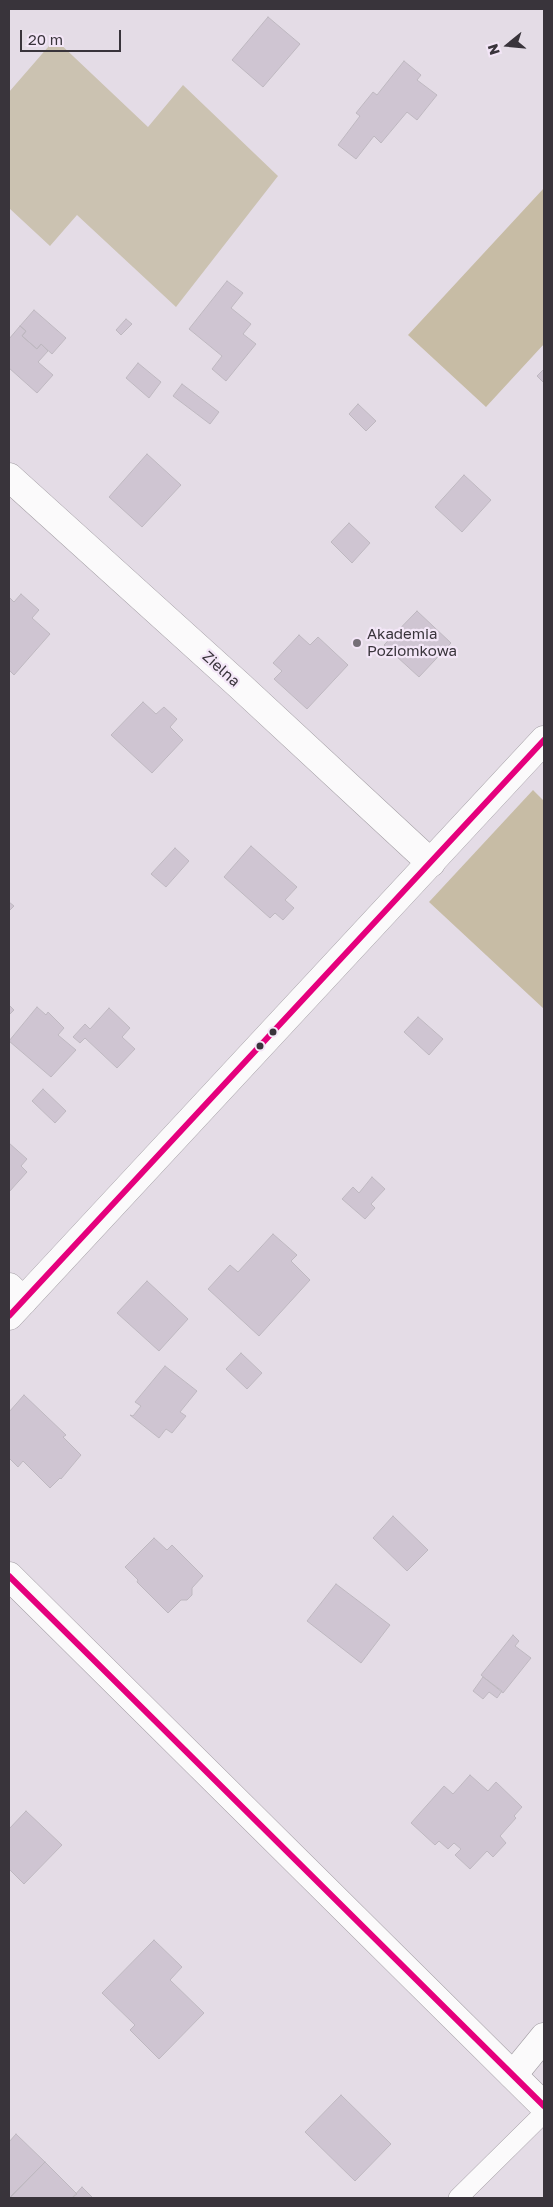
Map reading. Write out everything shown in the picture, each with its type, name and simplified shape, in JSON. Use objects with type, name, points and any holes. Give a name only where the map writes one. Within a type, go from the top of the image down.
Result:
[{"type":"street","name":"Zielna","points":[[9,477],[239,685],[431,863]]},
{"type":"street","points":[[13,1302],[431,863],[544,740]]},
{"type":"street","points":[[9,1576],[544,2106]]},
{"type":"street","points":[[514,2075],[544,2037]]},
{"type":"lane","points":[[458,2198],[544,2113]]},
{"type":"shaded area","points":[[55,39],[148,127],[183,85],[278,176],[176,307],[77,215],[50,246],[9,208],[9,92]]},
{"type":"shaded area","points":[[544,188],[544,344],[486,407],[408,335]]},
{"type":"shaded area","points":[[533,790],[544,801],[544,1009],[429,902]]},
{"type":"building","points":[[268,17],[300,44],[263,87],[232,60]]},
{"type":"building","points":[[404,61],[421,75],[417,80],[437,95],[417,120],[407,112],[381,143],[374,136],[356,159],[338,145],[360,116],[356,113],[373,92],[377,95]]},
{"type":"building","points":[[227,281],[243,293],[231,308],[251,324],[243,334],[256,344],[226,381],[212,369],[222,356],[189,329]]},
{"type":"building","points":[[34,310],[66,338],[52,354],[41,344],[37,349],[22,336],[26,331],[20,326]]},
{"type":"building","points":[[126,319],[132,324],[121,335],[116,330]]},
{"type":"building","points":[[20,326],[26,331],[22,336],[37,349],[41,344],[48,351],[38,362],[53,375],[37,393],[9,368],[9,339]]},
{"type":"building","points":[[138,363],[161,382],[149,398],[126,378]]},
{"type":"building","points":[[544,369],[544,383],[537,376]]},
{"type":"building","points":[[182,384],[219,412],[210,424],[173,396]]},
{"type":"building","points":[[358,404],[376,421],[366,431],[349,414]]},
{"type":"building","points":[[147,454],[181,485],[142,527],[109,497]]},
{"type":"building","points":[[464,475],[491,500],[462,532],[435,507]]},
{"type":"building","points":[[349,523],[370,543],[352,563],[331,542]]},
{"type":"building","points":[[21,594],[39,610],[32,618],[50,634],[14,675],[9,670],[9,597],[14,602]]},
{"type":"building","points":[[417,611],[451,643],[419,677],[384,645]]},
{"type":"building","points":[[299,635],[310,645],[318,637],[348,665],[307,709],[274,679],[282,671],[273,663]]},
{"type":"building","points":[[143,702],[156,714],[164,707],[177,719],[170,727],[183,740],[152,773],[111,735]]},
{"type":"building","points":[[251,846],[297,887],[285,900],[294,908],[283,920],[275,913],[270,918],[224,877]]},
{"type":"building","points":[[175,848],[189,861],[166,887],[151,874]]},
{"type":"building","points":[[9,902],[14,906],[9,911]]},
{"type":"building","points":[[9,1005],[14,1010],[9,1015]]},
{"type":"building","points":[[37,1007],[46,1015],[48,1012],[64,1028],[58,1035],[76,1050],[51,1077],[9,1041]]},
{"type":"building","points":[[109,1008],[130,1028],[122,1037],[135,1049],[117,1068],[85,1038],[80,1043],[73,1037],[85,1024],[90,1029]]},
{"type":"building","points":[[418,1017],[443,1039],[429,1055],[404,1032]]},
{"type":"building","points":[[43,1089],[66,1111],[55,1123],[32,1101]]},
{"type":"building","points":[[9,1143],[27,1159],[21,1166],[27,1172],[9,1192]]},
{"type":"building","points":[[372,1177],[385,1189],[371,1204],[375,1208],[365,1219],[342,1199],[353,1187],[359,1193]]},
{"type":"building","points":[[273,1234],[297,1255],[291,1261],[310,1280],[259,1336],[208,1289],[230,1265],[238,1272]]},
{"type":"building","points":[[147,1281],[188,1319],[159,1351],[117,1313]]},
{"type":"building","points":[[241,1353],[262,1373],[247,1389],[226,1369]]},
{"type":"building","points":[[165,1366],[197,1391],[180,1412],[186,1416],[172,1433],[166,1429],[159,1438],[130,1415],[133,1416],[141,1406],[135,1402]]},
{"type":"building","points":[[24,1395],[66,1435],[63,1437],[81,1455],[61,1479],[50,1488],[23,1461],[18,1467],[9,1458],[9,1412]]},
{"type":"building","points":[[393,1516],[428,1550],[407,1571],[373,1538]]},
{"type":"building","points":[[154,1538],[167,1550],[172,1545],[203,1576],[192,1588],[192,1595],[187,1600],[181,1600],[168,1613],[125,1567]]},
{"type":"building","points":[[336,1584],[390,1625],[361,1663],[307,1621]]},
{"type":"building","points":[[513,1635],[519,1641],[515,1646],[531,1658],[503,1693],[481,1675]]},
{"type":"building","points":[[483,1677],[502,1691],[497,1698],[489,1692],[483,1699],[473,1691]]},
{"type":"building","points":[[470,1775],[488,1791],[496,1782],[522,1807],[514,1816],[516,1818],[500,1836],[506,1843],[493,1857],[487,1851],[470,1869],[455,1855],[461,1849],[454,1843],[448,1849],[439,1841],[435,1845],[411,1823],[444,1786],[453,1794]]},
{"type":"building","points":[[26,1811],[62,1845],[24,1884],[9,1869],[9,1829]]},
{"type":"building","points":[[154,1940],[182,1967],[170,1980],[204,2013],[159,2059],[130,2030],[135,2025],[102,1993]]},
{"type":"building","points":[[341,2095],[391,2144],[355,2181],[305,2132]]},
{"type":"building","points":[[16,2134],[45,2162],[9,2198],[9,2142]]},
{"type":"building","points":[[45,2162],[77,2194],[72,2198],[10,2198]]},
{"type":"building","points":[[82,2187],[93,2198],[72,2198]]},
{"type":"transit line","points":[[9,1316],[544,740]]},
{"type":"transit line","points":[[9,1576],[544,2106]]},
{"type":"place","name":"Akademia Poziomkowa","points":[[357,643]]}]
